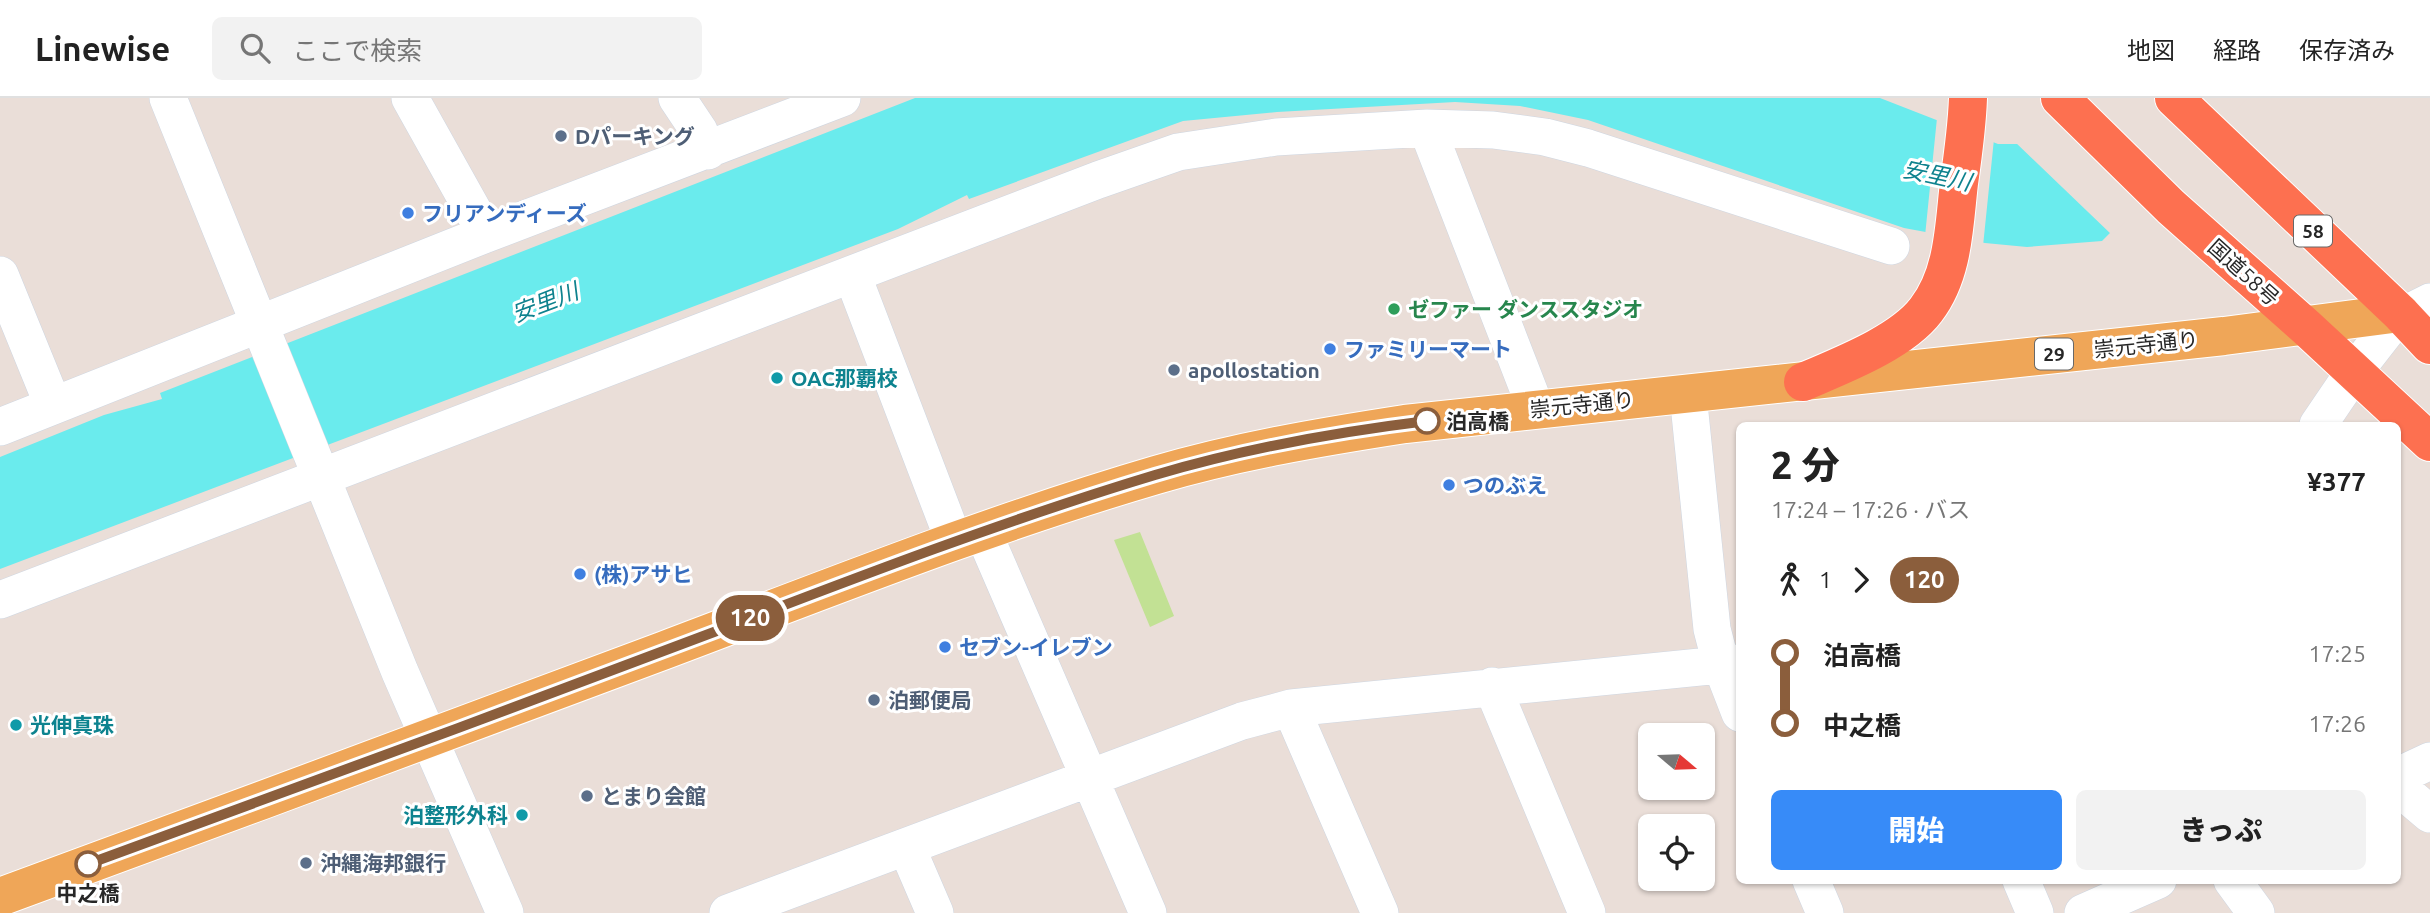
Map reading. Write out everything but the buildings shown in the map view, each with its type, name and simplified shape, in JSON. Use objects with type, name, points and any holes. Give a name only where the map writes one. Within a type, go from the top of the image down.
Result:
[{"type":"highway","name":"国道58号","points":[[2060,98],[2171,207],[2430,442]]},
{"type":"highway","name":"58","points":[[2174,98],[2226,149],[2415,307],[2430,345]]},
{"type":"highway","points":[[1803,382],[1851,362],[1900,333],[1925,312],[1937,292],[1951,250],[1968,103]]},
{"type":"main road","name":"崇元寺通り","points":[[0,897],[429,740],[968,537],[1158,474],[1228,456],[1405,424],[2306,327],[2415,307]]},
{"type":"street","points":[[168,98],[429,740],[505,913]]},
{"type":"street","points":[[410,98],[486,234]]},
{"type":"street","points":[[677,98],[708,150]]},
{"type":"street","points":[[0,427],[53,405],[265,335],[486,234],[842,98]]},
{"type":"street","points":[[1427,128],[1536,409]]},
{"type":"street","points":[[0,600],[316,466],[852,274],[1178,152],[1276,137],[1427,128],[1493,130],[1545,137],[1577,145],[1891,246]]},
{"type":"street","points":[[852,274],[968,537],[1089,777],[1148,913]]},
{"type":"street","points":[[0,275],[53,405]]},
{"type":"street","points":[[2320,422],[2354,372],[2415,307]]},
{"type":"street","points":[[1688,394],[1712,629],[1730,663],[1736,693]]},
{"type":"street","points":[[728,913],[1242,721],[1291,708],[1730,663]]},
{"type":"street","points":[[1492,686],[1587,913]]},
{"type":"street","points":[[1291,708],[1380,913]]},
{"type":"street","points":[[2401,775],[2430,761]]},
{"type":"street","points":[[2401,790],[2430,814]]},
{"type":"street","points":[[907,848],[936,913]]},
{"type":"street","points":[[1813,884],[1825,913]]},
{"type":"street","points":[[2023,884],[2035,913]]},
{"type":"street","points":[[2083,913],[2149,884]]},
{"type":"street","points":[[2235,884],[2256,913]]},
{"type":"green space","points":[[1140,532],[1174,616],[1150,627],[1114,540]]},
{"type":"water","name":"安里川","points":[[915,98],[1880,98],[1998,144],[2025,144],[2244,98],[2102,241],[2027,247],[1985,243],[1904,228],[1588,120],[1520,106],[1455,102],[1277,112],[1183,121],[969,199],[967,195],[898,229],[0,569],[0,457],[104,415],[162,399],[160,393]]},
{"type":"pier","points":[[2077,98],[2248,98],[2112,235],[2014,141],[2024,141]]},
{"type":"pier","points":[[1937,118],[1994,139],[1983,246],[1925,236]]},
{"type":"bus line","name":"120","points":[[88,864],[429,740],[954,541],[1158,474],[1228,456],[1306,440],[1427,421]]},
{"type":"place","name":"Dパーキング","points":[[561,136]]},
{"type":"place","name":"フリアンディーズ","points":[[408,213]]},
{"type":"place","name":"ゼファー ダンススタジオ","points":[[1394,309]]},
{"type":"place","name":"ファミリーマート","points":[[1330,349]]},
{"type":"place","name":"apollostation","points":[[1174,370]]},
{"type":"place","name":"OAC那覇校","points":[[777,378]]},
{"type":"place","name":"泊高橋","points":[[1427,421]]},
{"type":"place","name":"つのぶえ","points":[[1449,485]]},
{"type":"place","name":"(株)アサヒ","points":[[580,574]]},
{"type":"place","name":"セブン-イレブン","points":[[945,647]]},
{"type":"place","name":"泊郵便局","points":[[874,700]]},
{"type":"place","name":"光伸真珠","points":[[16,725]]},
{"type":"place","name":"とまり会館","points":[[587,796]]},
{"type":"place","name":"泊整形外科","points":[[522,815]]},
{"type":"place","name":"沖縄海邦銀行","points":[[306,863]]},
{"type":"place","name":"中之橋","points":[[88,864]]}]
